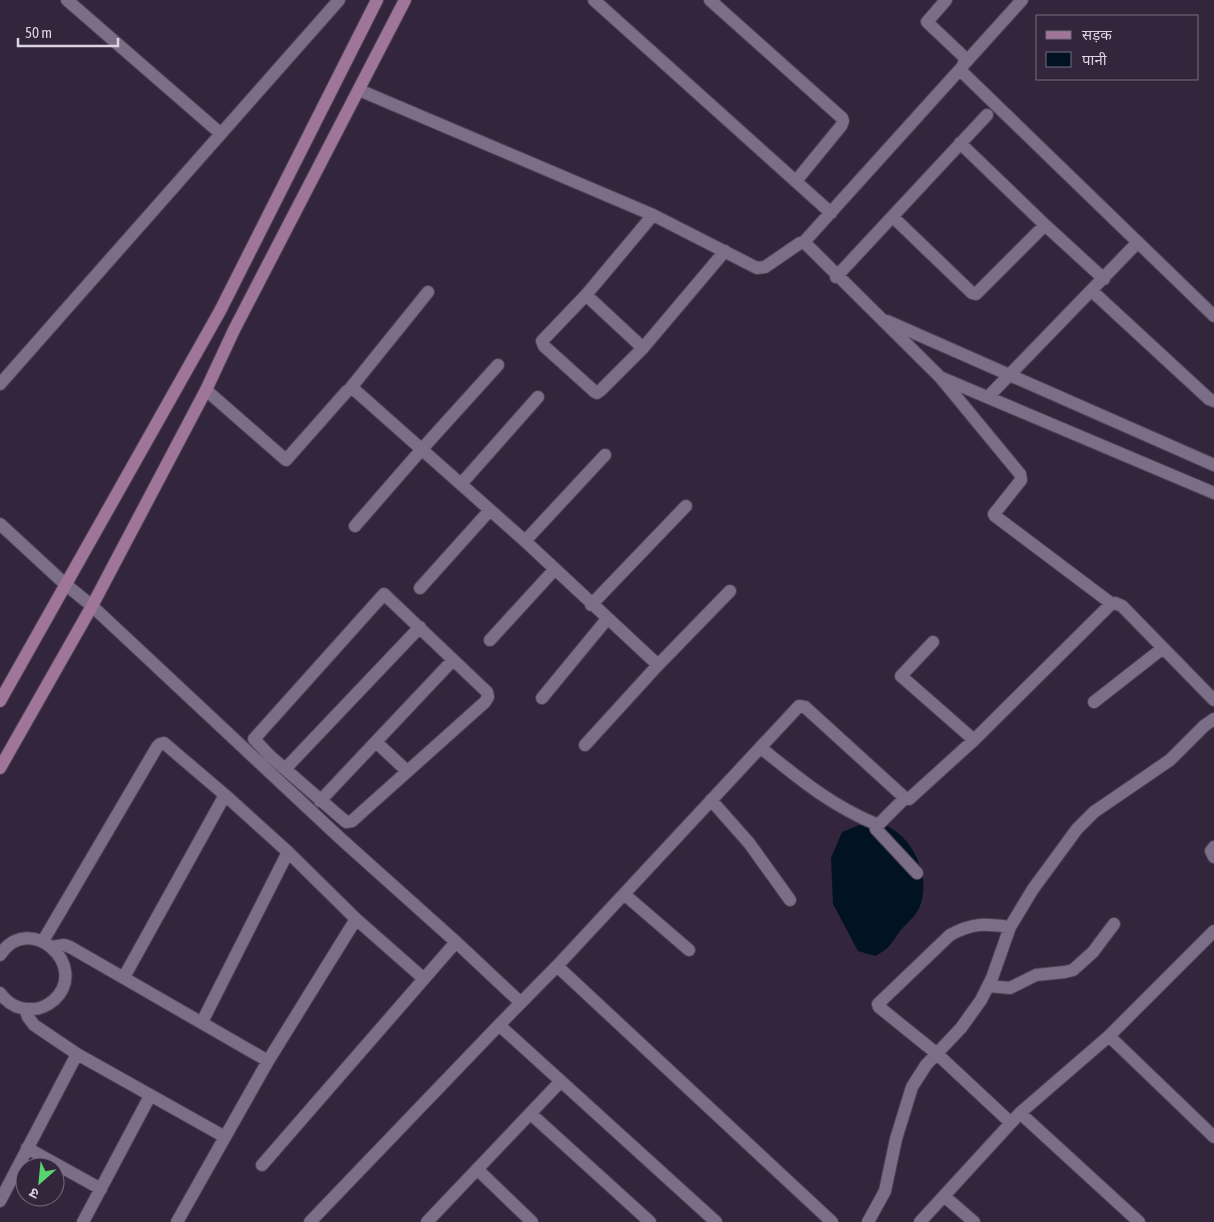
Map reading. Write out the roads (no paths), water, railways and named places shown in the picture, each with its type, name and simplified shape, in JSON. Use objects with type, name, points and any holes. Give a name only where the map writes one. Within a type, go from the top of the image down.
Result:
[{"type":"main road","points":[[0,701],[64,584],[220,311],[377,0]]},
{"type":"main road","points":[[0,768],[92,606],[206,390],[234,330],[406,0]]},
{"type":"street","points":[[67,0],[220,133]]},
{"type":"street","points":[[0,384],[339,0]]},
{"type":"street","points":[[594,0],[831,213]]},
{"type":"street","points":[[710,0],[842,118],[841,126],[796,181]]},
{"type":"street","points":[[946,0],[926,22],[963,56],[962,66]]},
{"type":"street","points":[[359,90],[653,215],[760,268],[804,242],[1022,0]]},
{"type":"street","points":[[962,66],[1214,316]]},
{"type":"street","points":[[836,277],[987,115]]},
{"type":"street","points":[[960,144],[1045,226],[1104,279]]},
{"type":"street","points":[[653,215],[586,295],[542,343],[594,392],[599,392],[643,348],[725,251]]},
{"type":"street","points":[[893,217],[972,293],[976,294],[1045,226]]},
{"type":"street","points":[[804,242],[836,277],[940,377],[1021,476],[1020,482],[994,514],[995,516],[1112,604],[1122,606],[1214,700]]},
{"type":"street","points":[[988,397],[1138,242]]},
{"type":"street","points":[[1092,291],[1209,400],[1214,401]]},
{"type":"street","points":[[206,390],[286,460],[349,390],[428,292]]},
{"type":"street","points":[[586,295],[643,348]]},
{"type":"street","points":[[878,317],[1214,465]]},
{"type":"street","points":[[355,526],[498,365]]},
{"type":"street","points":[[940,377],[1214,493]]},
{"type":"street","points":[[349,390],[357,392],[462,484],[526,541],[658,665]]},
{"type":"street","points":[[462,484],[538,397]]},
{"type":"street","points":[[526,541],[605,455]]},
{"type":"street","points":[[591,604],[686,506]]},
{"type":"street","points":[[420,588],[490,510]]},
{"type":"street","points":[[0,524],[64,584],[92,606],[266,760],[340,838],[521,1003]]},
{"type":"street","points":[[490,640],[555,569]]},
{"type":"street","points":[[585,745],[658,665],[730,591]]},
{"type":"street","points":[[384,594],[420,627],[487,692],[488,697],[485,702],[352,821],[346,822],[285,770],[266,760],[254,738],[384,594]]},
{"type":"street","points":[[310,1222],[557,966],[798,708],[803,706],[905,798],[910,799],[974,740],[1112,604]]},
{"type":"street","points":[[542,698],[607,619]]},
{"type":"street","points":[[285,770],[420,627]]},
{"type":"street","points":[[933,642],[901,677],[974,740]]},
{"type":"street","points":[[1094,702],[1163,648]]},
{"type":"street","points":[[320,801],[453,660]]},
{"type":"street","points":[[868,1222],[885,1191],[896,1139],[912,1087],[936,1053],[961,1028],[981,1000],[1010,927],[1033,889],[1077,829],[1094,812],[1170,760],[1204,726],[1214,719]]},
{"type":"street","points":[[376,742],[408,771]]},
{"type":"street","points":[[47,944],[160,744],[164,743],[226,795],[288,852],[356,919],[423,978]]},
{"type":"street","points":[[761,748],[828,800],[878,825]]},
{"type":"street","points":[[124,977],[226,795]]},
{"type":"street","points":[[905,798],[878,825],[877,830],[917,873]]},
{"type":"street","points":[[711,800],[749,843],[790,900]]},
{"type":"street","points":[[1214,847],[1211,854],[1214,857]]},
{"type":"street","points":[[202,1022],[288,852]]},
{"type":"street","points":[[624,894],[689,950]]},
{"type":"street","points":[[178,1222],[268,1061],[356,919]]},
{"type":"street","points":[[1010,927],[983,924],[960,930],[950,935],[878,1002],[879,1007],[936,1053],[1011,1123]]},
{"type":"street","points":[[988,986],[1013,988],[1036,975],[1073,970],[1093,952],[1114,924]]},
{"type":"street","points":[[920,1222],[1020,1113],[1109,1036],[1214,931]]},
{"type":"street","points":[[0,955],[14,942],[23,939],[70,947],[268,1061]]},
{"type":"street","points":[[262,1164],[456,942]]},
{"type":"street","points":[[1,999],[14,1006],[25,1009],[37,1009],[49,1004],[58,996],[63,985],[65,973],[63,961],[56,951],[47,944]]},
{"type":"street","points":[[557,966],[832,1222]]},
{"type":"street","points":[[25,1009],[34,1025],[76,1054],[225,1138]]},
{"type":"street","points":[[499,1025],[716,1222]]},
{"type":"street","points":[[1109,1036],[1214,1137]]},
{"type":"street","points":[[0,1201],[76,1054]]},
{"type":"street","points":[[428,1222],[561,1081]]},
{"type":"street","points":[[83,1222],[150,1096]]},
{"type":"street","points":[[1020,1113],[1139,1222]]},
{"type":"street","points":[[531,1114],[650,1222]]},
{"type":"street","points":[[27,1148],[101,1189]]},
{"type":"street","points":[[477,1169],[532,1222]]},
{"type":"street","points":[[944,1196],[974,1222]]},
{"type":"water","points":[[859,825],[883,825],[898,833],[913,851],[922,872],[923,895],[917,913],[888,948],[875,956],[858,951],[833,904],[831,858],[842,832]]}]
